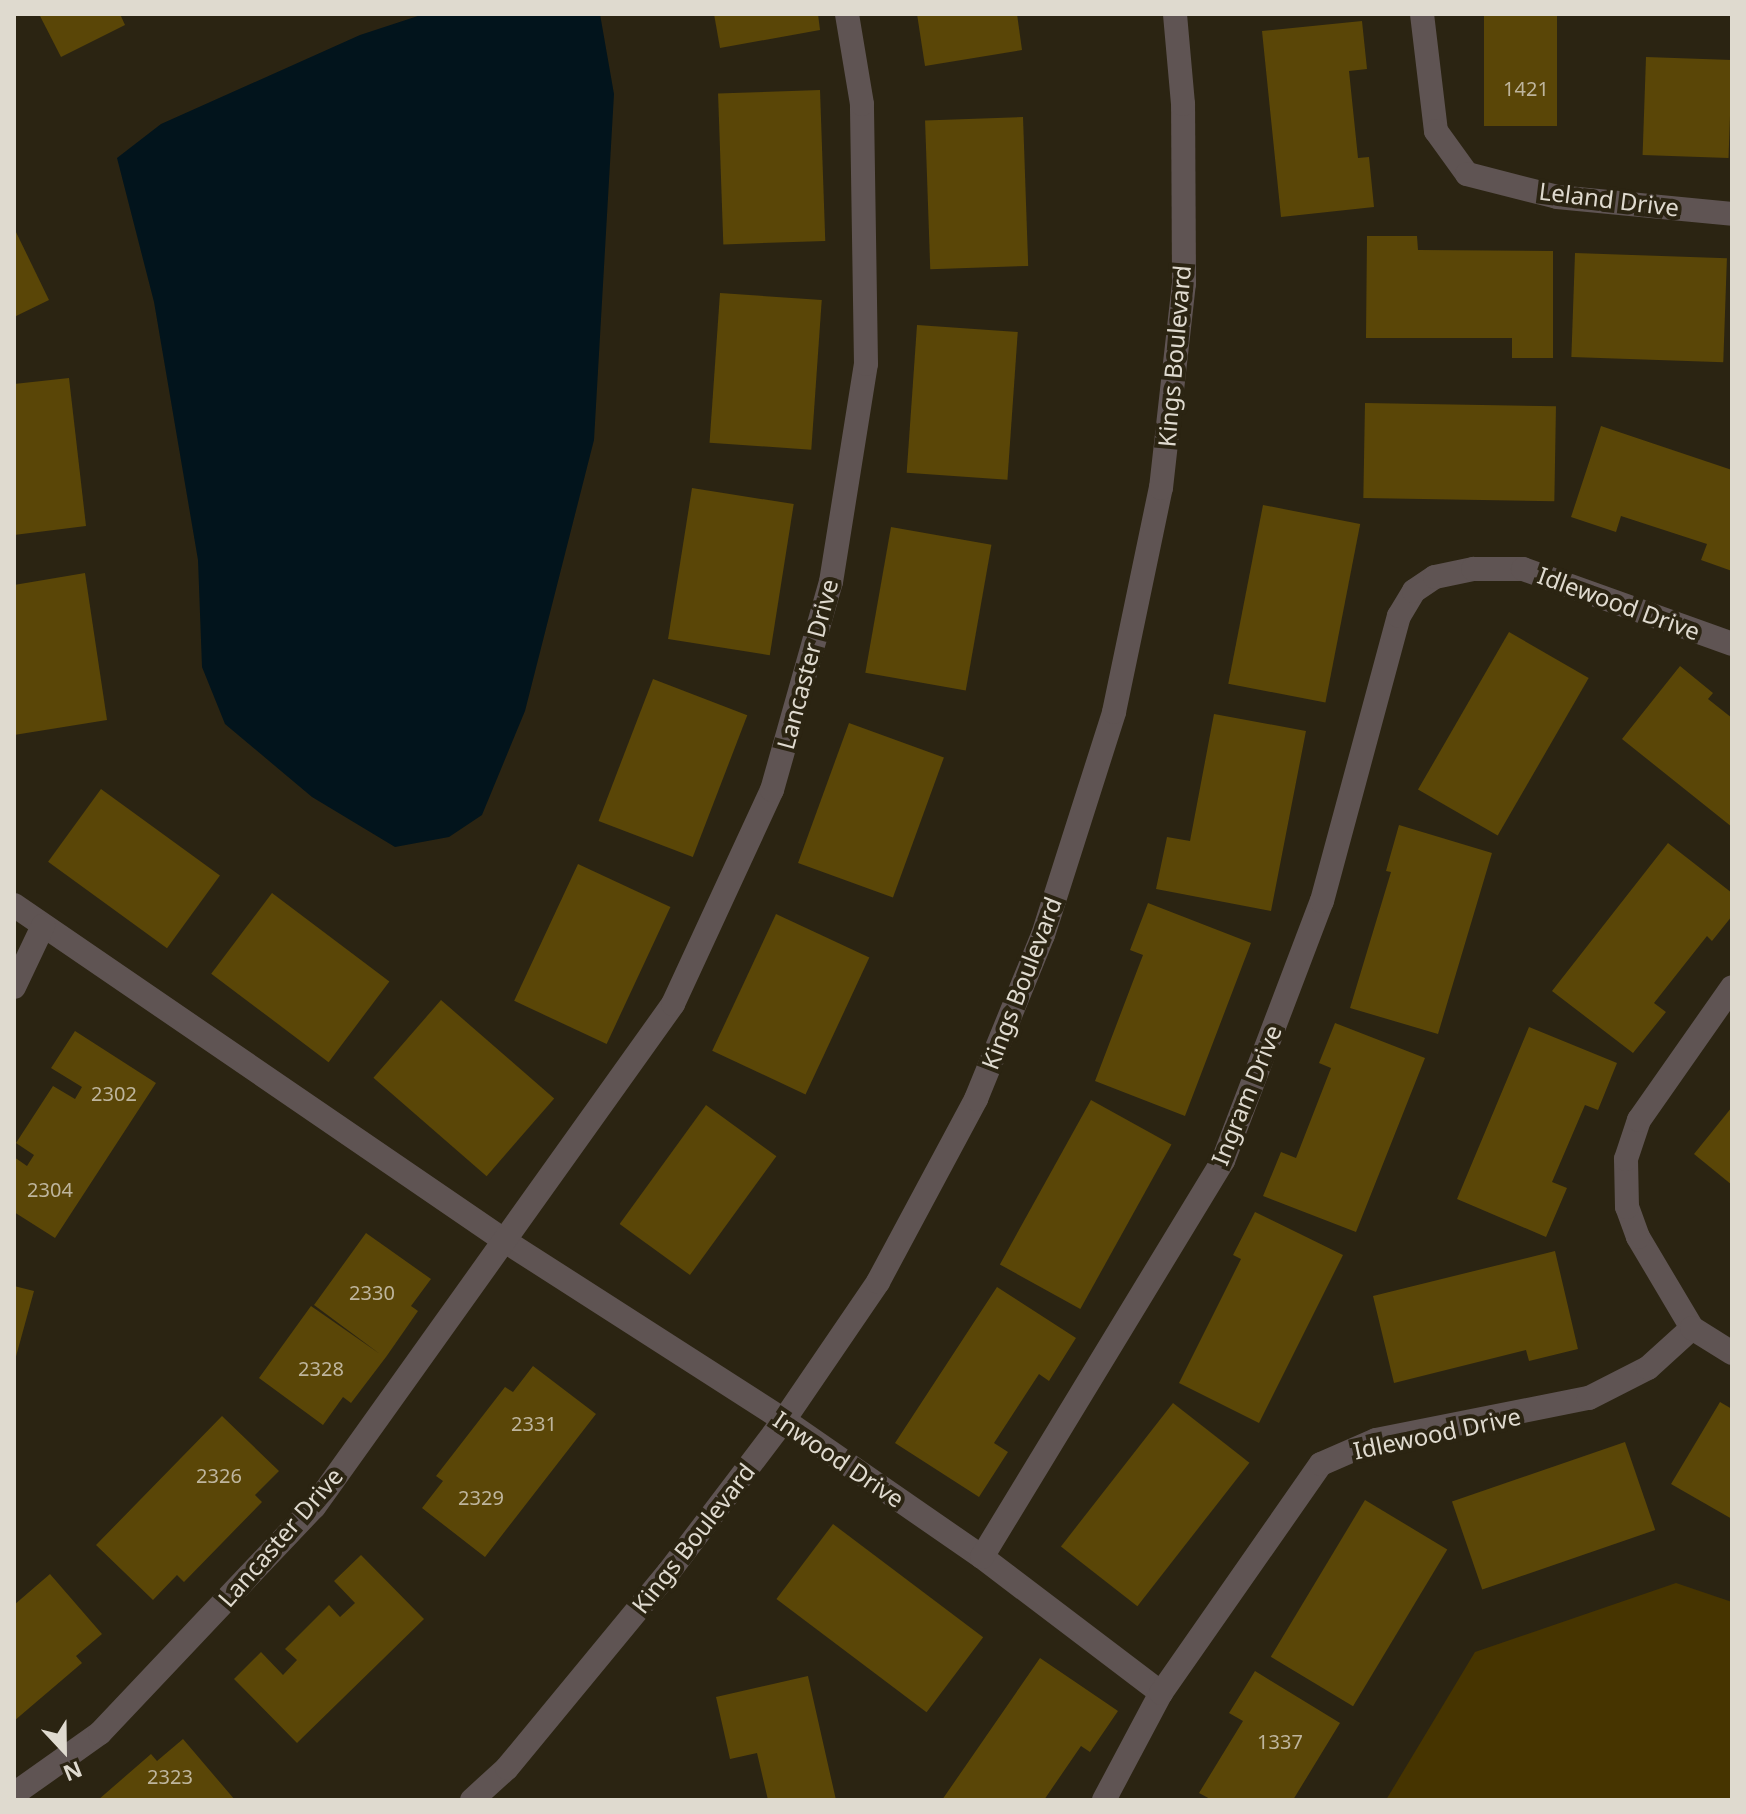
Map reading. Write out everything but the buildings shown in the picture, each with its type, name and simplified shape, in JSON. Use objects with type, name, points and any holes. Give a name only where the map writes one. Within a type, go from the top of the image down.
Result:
[{"type":"street","name":"Lancaster Drive","points":[[14,1794],[100,1733],[314,1507],[673,1004],[772,790],[831,582],[866,364],[862,104],[847,14]]},
{"type":"street","name":"Kings Boulevard","points":[[472,1800],[507,1768],[658,1586],[784,1420],[878,1282],[976,1099],[1043,935],[1114,712],[1161,488],[1184,284],[1183,104],[1175,14]]},
{"type":"street","name":"Leland Drive","points":[[1422,14],[1436,131],[1467,174],[1557,197],[1732,214]]},
{"type":"street","name":"Idlewood Drive","points":[[1414,591],[1435,577],[1473,569],[1523,569],[1732,644]]},
{"type":"street","name":"Ingram Drive","points":[[982,1557],[1223,1161],[1322,901],[1399,616],[1414,591]]},
{"type":"street","points":[[14,905],[505,1241]]},
{"type":"street","points":[[14,987],[43,926]]},
{"type":"street","points":[[1732,987],[1639,1120],[1626,1159],[1627,1207],[1638,1237],[1692,1328],[1732,1353]]},
{"type":"street","name":"Inwood Drive","points":[[505,1241],[784,1420],[982,1557],[1161,1693]]},
{"type":"street","name":"Idlewood Drive","points":[[1104,1800],[1161,1693],[1321,1464],[1376,1440],[1589,1398],[1648,1368],[1692,1328]]},
{"type":"shaded area","points":[[1676,1583],[1732,1602],[1732,1800],[1386,1800],[1475,1652]]},
{"type":"water","points":[[424,14],[600,14],[614,94],[594,440],[525,711],[482,815],[449,837],[395,847],[312,797],[225,724],[202,667],[198,560],[154,302],[117,158],[161,124],[360,35]]}]
